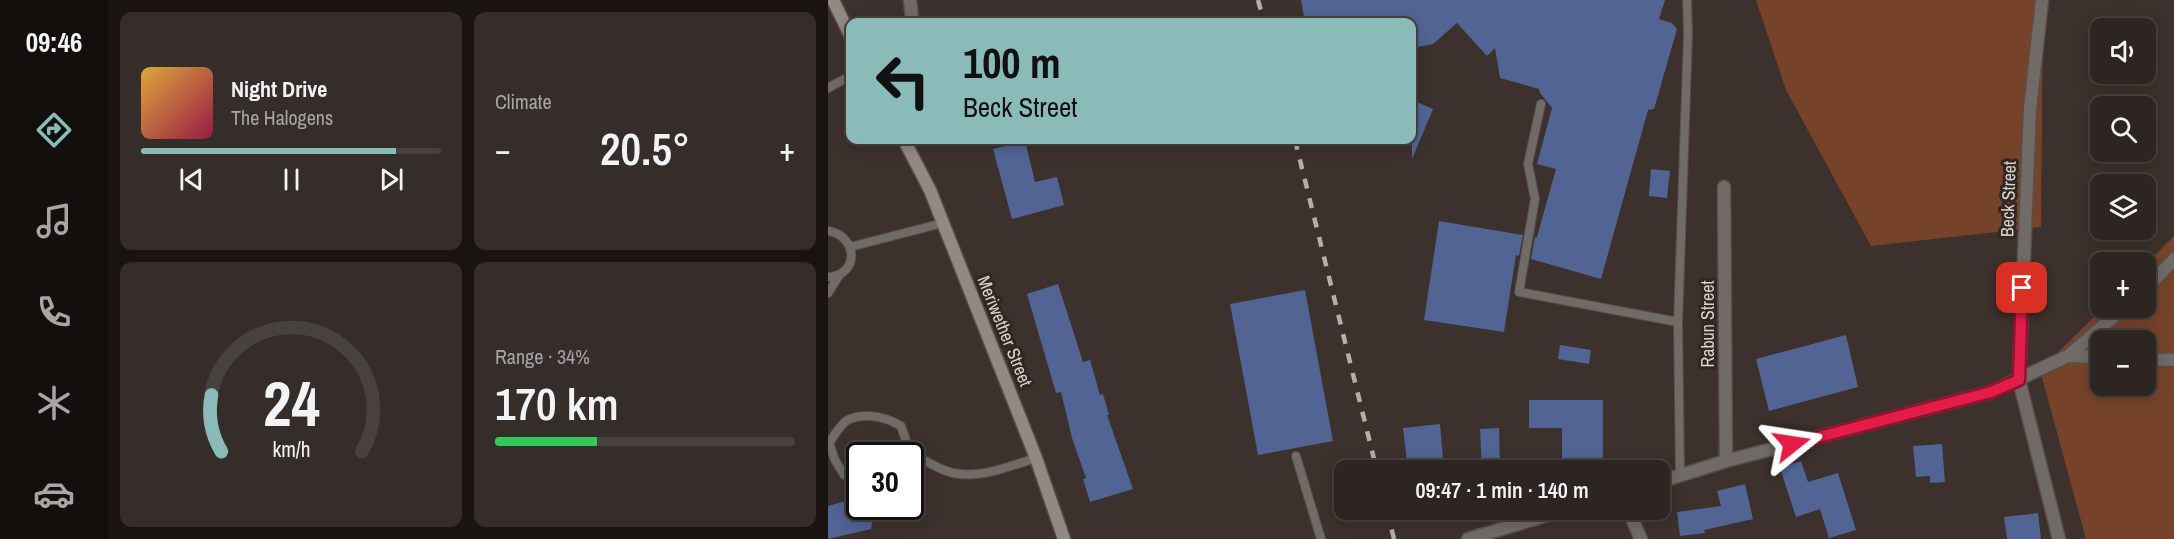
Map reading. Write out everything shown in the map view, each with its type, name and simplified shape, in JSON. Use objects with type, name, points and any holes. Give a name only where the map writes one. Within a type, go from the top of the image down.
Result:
[{"type":"street","points":[[833,0],[846,26]]},
{"type":"street","points":[[910,0],[913,18]]},
{"type":"street","name":"Beck Street","points":[[2042,0],[2030,109],[2019,380],[2059,539]]},
{"type":"street","name":"Meriwether Street","points":[[906,144],[930,190],[943,222],[1036,458],[1064,539]]},
{"type":"street","name":"Rabun Street","points":[[1724,187],[1726,461]]},
{"type":"street","points":[[2156,278],[2174,259]]},
{"type":"street","points":[[1670,478],[1726,461],[1991,392],[2068,356],[2112,318]]},
{"type":"street","points":[[2068,356],[2090,357]]},
{"type":"street","points":[[2156,359],[2174,360]]},
{"type":"street","points":[[1468,539],[1532,520]]},
{"type":"street","points":[[1632,520],[1641,539]]},
{"type":"lane","points":[[1680,475],[1678,322],[1688,34],[1687,0]]},
{"type":"lane","points":[[828,88],[846,78]]},
{"type":"lane","points":[[1541,104],[1528,164],[1535,199],[1518,292],[1678,322]]},
{"type":"lane","points":[[850,247],[943,222]]},
{"type":"lane","points":[[828,231],[842,236],[850,247],[850,262],[828,293]]},
{"type":"lane","points":[[828,277],[840,274]]},
{"type":"lane","points":[[846,475],[835,460],[828,443],[842,424],[855,416],[885,417],[901,426],[905,442]]},
{"type":"lane","points":[[1296,456],[1321,539]]},
{"type":"lane","points":[[924,461],[950,473],[966,475],[992,472],[1036,458]]},
{"type":"shaded area","points":[[1756,0],[2043,0],[2041,227],[1871,246],[1786,90]]},
{"type":"shaded area","points":[[2174,236],[2174,539],[2086,539],[2040,370],[2093,318],[2156,318],[2156,254]]},
{"type":"building","points":[[1301,0],[1665,0],[1659,19],[1672,23],[1677,29],[1654,109],[1648,110],[1601,279],[1531,259],[1535,237],[1537,237],[1556,169],[1537,164],[1552,108],[1539,89],[1500,78],[1495,48],[1487,56],[1457,23],[1433,44],[1416,47],[1416,18],[1304,18]]},
{"type":"building","points":[[1416,102],[1433,109],[1412,159],[1412,144],[1416,144]]},
{"type":"building","points":[[1013,144],[1026,144],[1035,182],[1057,177],[1064,205],[1012,219],[993,149]]},
{"type":"building","points":[[1651,169],[1670,171],[1667,198],[1649,196]]},
{"type":"building","points":[[1439,221],[1523,235],[1519,256],[1516,255],[1504,332],[1424,320]]},
{"type":"building","points":[[1058,284],[1083,362],[1090,360],[1100,395],[1103,394],[1109,415],[1107,415],[1133,489],[1090,502],[1083,479],[1086,478],[1072,438],[1061,392],[1056,393],[1027,294]]},
{"type":"building","points":[[1305,290],[1333,441],[1258,455],[1230,304]]},
{"type":"building","points":[[1846,335],[1858,387],[1769,411],[1756,359]]},
{"type":"building","points":[[1560,345],[1591,350],[1589,364],[1558,359]]},
{"type":"building","points":[[1529,400],[1603,400],[1603,460],[1562,460],[1562,428],[1529,428]]},
{"type":"building","points":[[1440,424],[1443,460],[1407,460],[1403,428]]},
{"type":"building","points":[[1499,428],[1500,460],[1481,460],[1480,429]]},
{"type":"building","points":[[1942,444],[1945,482],[1930,483],[1930,476],[1916,477],[1913,446]]},
{"type":"building","points":[[1801,461],[1808,482],[1838,473],[1856,530],[1829,538],[1820,509],[1796,517],[1780,468]]},
{"type":"building","points":[[1745,484],[1753,519],[1704,530],[1705,533],[1680,536],[1677,512],[1721,506],[1717,491]]},
{"type":"building","points":[[846,501],[846,520],[871,520],[871,529],[828,539],[828,506]]},
{"type":"building","points":[[2038,513],[2041,539],[2007,539],[2004,517]]},
{"type":"railway","points":[[1258,0],[1263,18]]},
{"type":"railway","points":[[1296,144],[1374,460]]},
{"type":"railway","points":[[1389,520],[1394,539]]},
{"type":"route","points":[[1792,444],[1991,392],[2019,380],[2022,288]]}]
